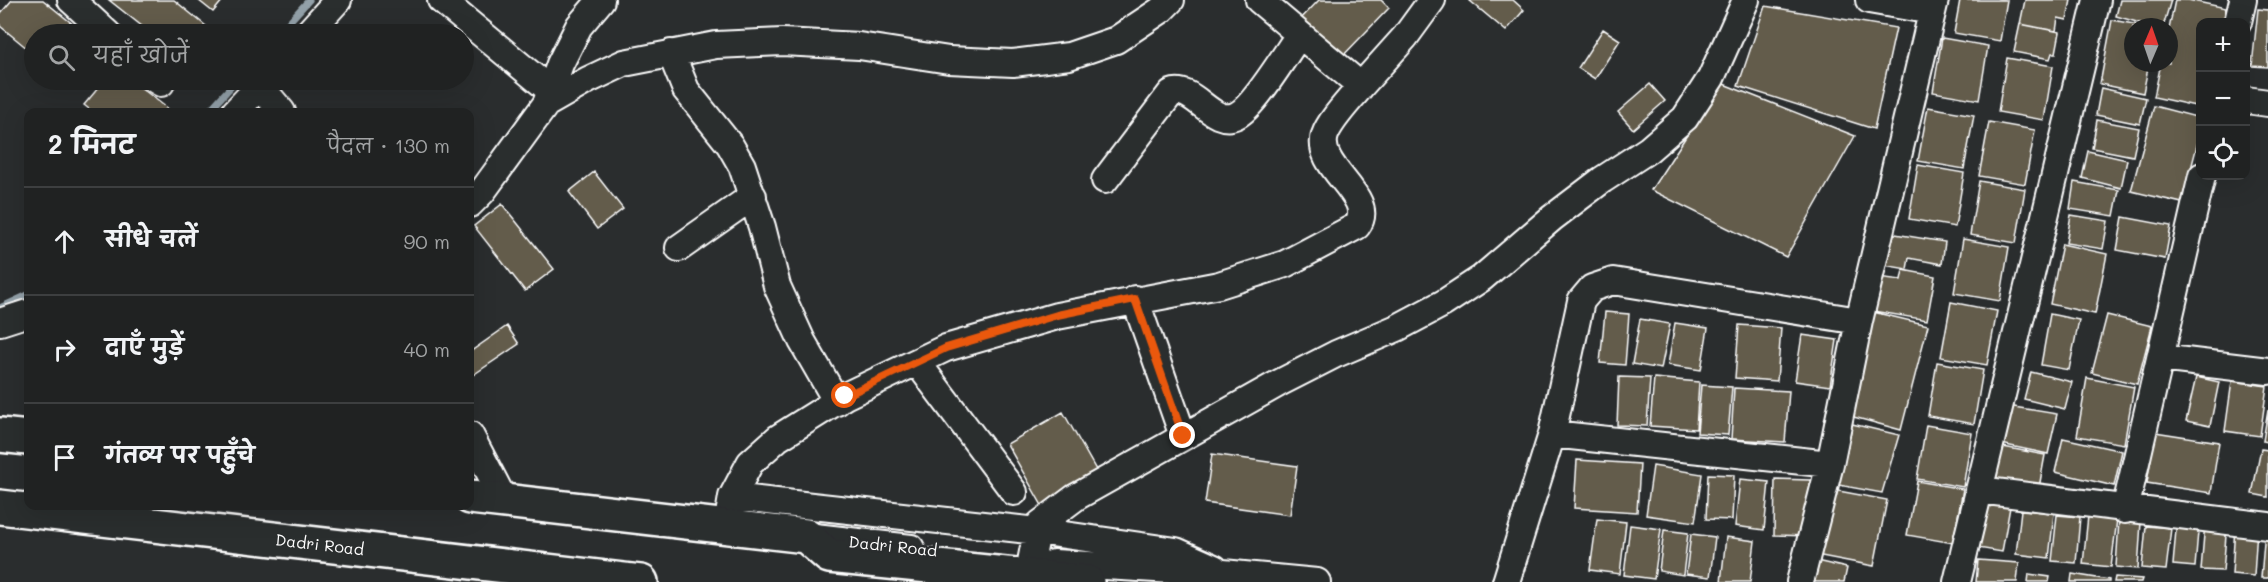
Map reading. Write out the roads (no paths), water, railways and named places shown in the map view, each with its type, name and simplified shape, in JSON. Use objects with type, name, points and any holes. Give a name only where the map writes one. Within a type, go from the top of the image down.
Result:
[{"type":"main road","points":[[0,435],[24,438]]},
{"type":"main road","name":"Dadri Road","points":[[474,498],[505,502],[730,512],[806,536]]},
{"type":"main road","name":"Dadri Road","points":[[0,507],[24,508]]},
{"type":"main road","name":"Dadri Road","points":[[54,510],[232,520],[537,576],[641,582]]},
{"type":"main road","points":[[806,536],[829,556],[1087,582]]},
{"type":"street","points":[[71,0],[97,24]]},
{"type":"street","points":[[316,24],[338,0]]},
{"type":"street","points":[[441,0],[467,24]]},
{"type":"street","points":[[474,200],[548,98],[560,64],[579,26],[601,0]]},
{"type":"street","points":[[548,98],[624,63],[716,45],[782,42],[859,46],[949,60],[1013,63],[1069,56],[1116,40],[1161,10],[1171,0]]},
{"type":"street","points":[[1259,0],[1360,86]]},
{"type":"street","points":[[1223,573],[1176,550],[1037,531],[730,512],[750,463],[771,444],[837,402],[946,348],[1057,315],[1219,285],[1285,264],[1357,226],[1361,220],[1362,211],[1359,202],[1327,157],[1323,146],[1325,134],[1360,86],[1405,37],[1432,0]]},
{"type":"street","points":[[1030,562],[1037,531],[1046,518],[1076,497],[1183,436],[1336,354],[1397,328],[1444,303],[1482,278],[1593,186],[1648,150],[1685,118],[1711,78],[1746,0]]},
{"type":"street","points":[[1800,582],[1830,464],[1858,321],[1934,6],[1869,0]]},
{"type":"street","points":[[1957,582],[2097,0]]},
{"type":"street","points":[[2239,18],[2243,0]]},
{"type":"street","points":[[474,30],[548,98]]},
{"type":"street","points":[[1105,180],[1171,93],[1184,92],[1214,113],[1225,117],[1237,116],[1249,105],[1299,35]]},
{"type":"street","points":[[671,53],[686,90],[730,145],[742,166],[753,196],[777,286],[802,341],[837,402]]},
{"type":"street","points":[[239,108],[255,90]]},
{"type":"street","points":[[267,90],[279,108]]},
{"type":"street","points":[[2250,101],[2268,103]]},
{"type":"street","points":[[2125,510],[2201,180]]},
{"type":"street","points":[[679,248],[753,196]]},
{"type":"street","points":[[1506,582],[1552,434],[1581,301],[1592,288],[1613,281],[1858,321]]},
{"type":"street","points":[[1135,299],[1183,436]]},
{"type":"street","points":[[0,322],[24,315]]},
{"type":"street","points":[[2160,358],[2268,371]]},
{"type":"street","points":[[917,362],[1014,492]]},
{"type":"street","points":[[1552,434],[1830,464]]},
{"type":"street","points":[[474,443],[505,502]]},
{"type":"street","points":[[1978,490],[2268,526]]},
{"type":"street","name":"Dadri Road","points":[[806,536],[1030,562],[1223,573],[1304,581]]},
{"type":"waterway","points":[[287,24],[309,0]]},
{"type":"waterway","points":[[212,108],[228,90]]},
{"type":"waterway","points":[[0,308],[24,297]]}]
